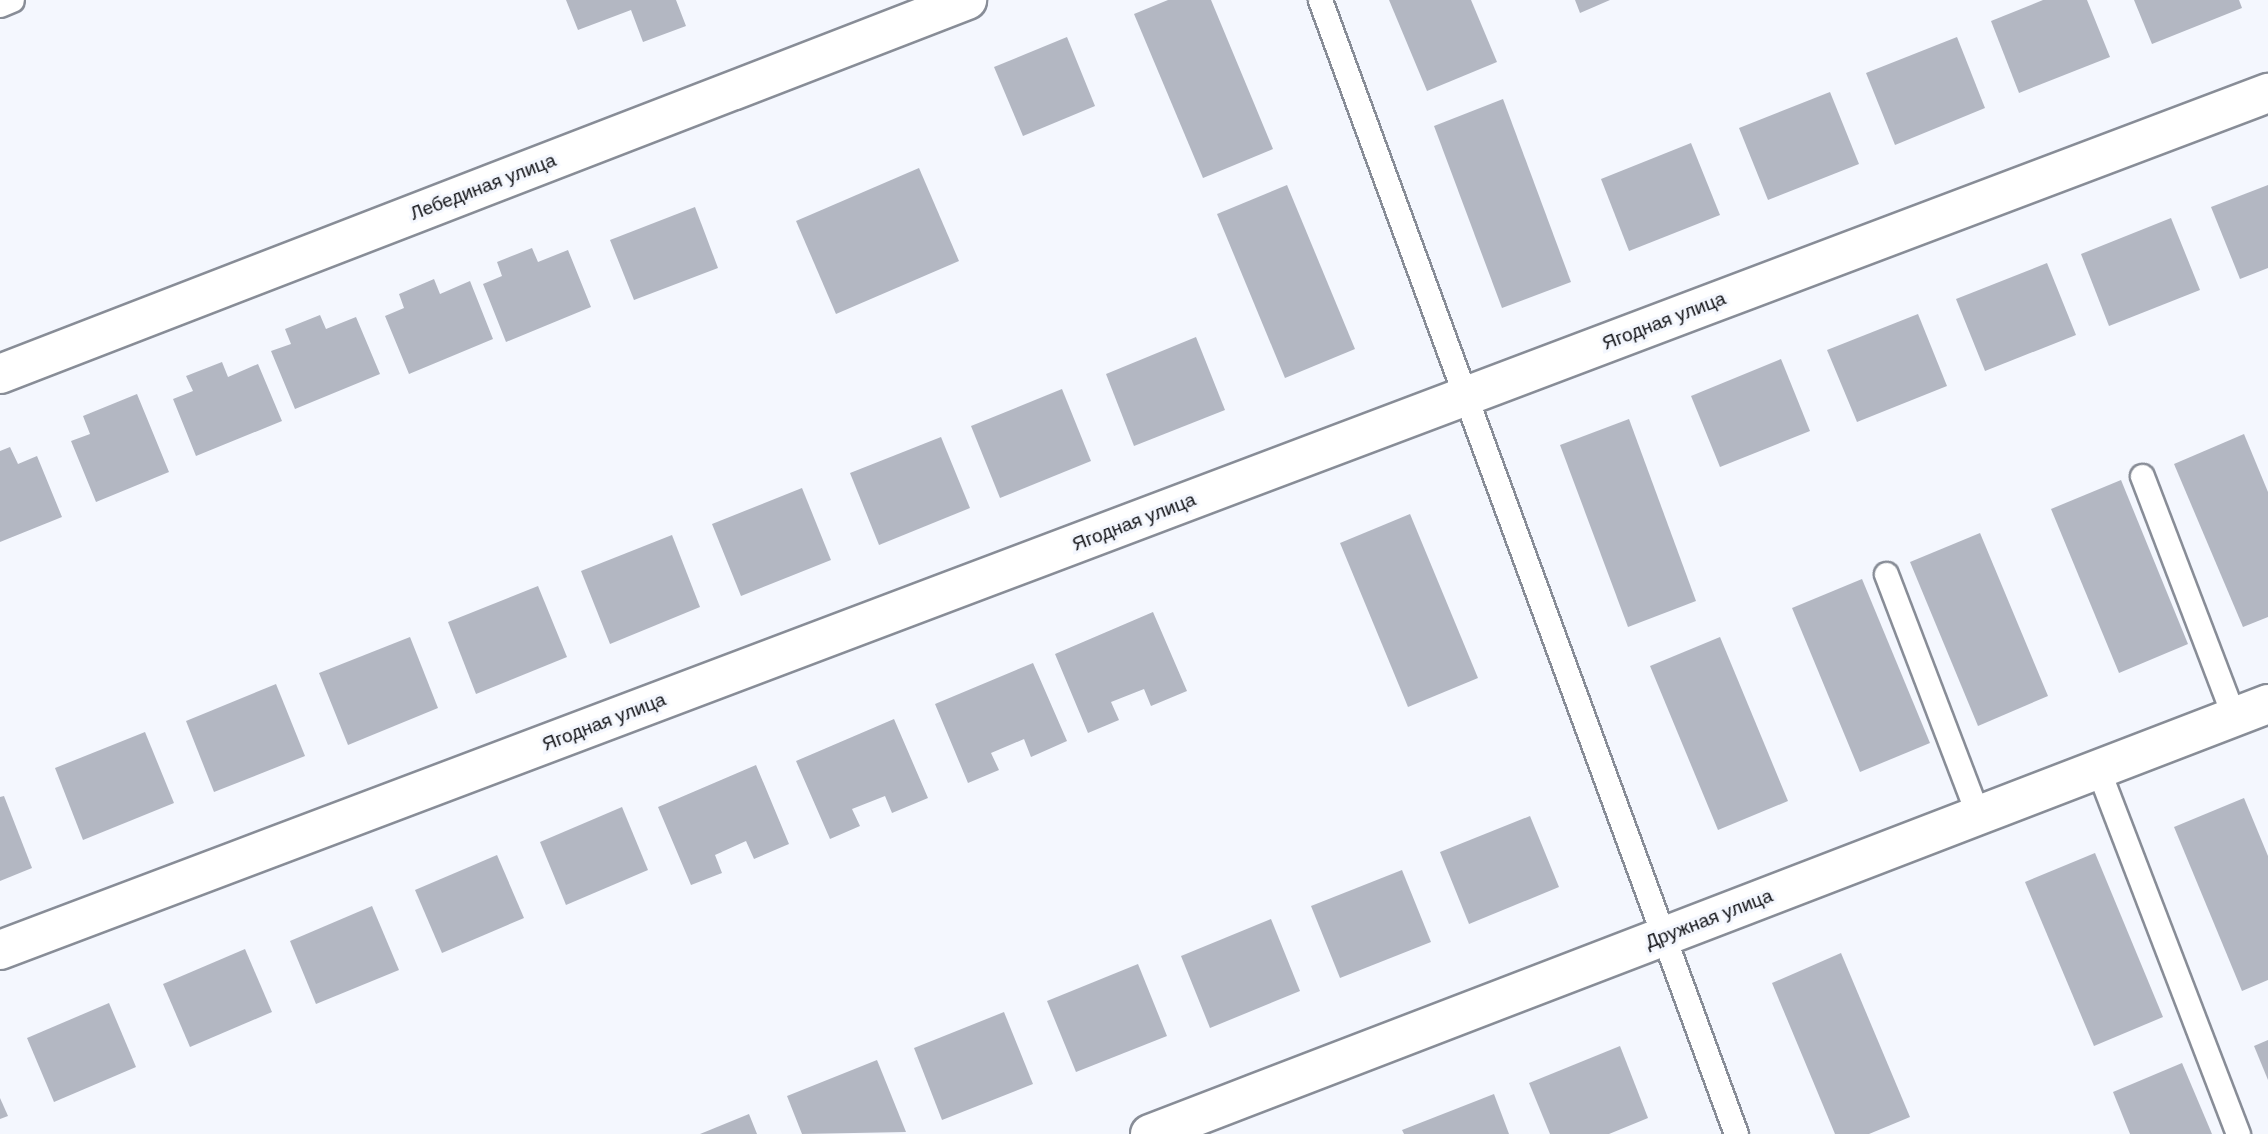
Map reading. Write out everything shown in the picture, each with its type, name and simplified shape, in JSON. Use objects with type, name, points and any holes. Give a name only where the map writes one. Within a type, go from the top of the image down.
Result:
[{"type":"street","name":"Лебединая улица","points":[[0,374],[967,0]]},
{"type":"street","name":"Ягодная улица","points":[[0,950],[2268,93]]},
{"type":"street","name":"Дружная улица","points":[[1150,1134],[2251,710]]},
{"type":"lane","points":[[0,5],[12,0]]},
{"type":"lane","points":[[1320,0],[1736,1134]]},
{"type":"lane","points":[[2142,476],[2251,710]]},
{"type":"lane","points":[[1886,574],[1978,815]]},
{"type":"lane","points":[[2098,769],[2238,1134]]},
{"type":"building","points":[[566,0],[676,0],[686,26],[643,42],[631,10],[578,30]]},
{"type":"building","points":[[1168,0],[1211,0],[1273,149],[1203,178],[1134,14]]},
{"type":"building","points":[[1389,0],[1471,0],[1497,62],[1427,91]]},
{"type":"building","points":[[1575,0],[1610,0],[1580,13]]},
{"type":"building","points":[[2043,0],[2087,0],[2110,57],[2019,93],[1991,21]]},
{"type":"building","points":[[2134,0],[2239,0],[2242,8],[2152,44]]},
{"type":"building","points":[[1067,37],[1095,106],[1023,136],[994,67]]},
{"type":"building","points":[[1957,37],[1985,108],[1895,145],[1866,73]]},
{"type":"building","points":[[1830,92],[1859,164],[1768,200],[1739,128]]},
{"type":"building","points":[[1503,99],[1571,282],[1502,308],[1434,126]]},
{"type":"building","points":[[1691,143],[1720,215],[1629,251],[1601,179]]},
{"type":"building","points":[[919,168],[959,261],[836,314],[796,221]]},
{"type":"building","points":[[1287,185],[1355,349],[1285,378],[1217,214]]},
{"type":"building","points":[[2268,185],[2268,268],[2240,279],[2211,207]]},
{"type":"building","points":[[695,207],[718,268],[634,300],[610,240]]},
{"type":"building","points":[[2171,218],[2200,290],[2109,326],[2081,254]]},
{"type":"building","points":[[532,248],[538,262],[568,250],[591,307],[506,342],[483,284],[502,276],[497,262]]},
{"type":"building","points":[[2047,263],[2076,335],[1985,371],[1956,299]]},
{"type":"building","points":[[434,279],[440,294],[470,281],[493,339],[409,374],[385,316],[404,308],[399,294]]},
{"type":"building","points":[[1918,314],[1947,386],[1857,422],[1827,350]]},
{"type":"building","points":[[320,315],[326,329],[356,317],[380,374],[295,409],[271,351],[291,344],[285,329]]},
{"type":"building","points":[[1196,337],[1225,410],[1134,446],[1106,374]]},
{"type":"building","points":[[1781,359],[1810,431],[1720,467],[1691,396]]},
{"type":"building","points":[[222,362],[228,377],[258,364],[282,421],[196,456],[173,399],[193,391],[186,376]]},
{"type":"building","points":[[1062,389],[1091,461],[1000,498],[971,426]]},
{"type":"building","points":[[137,394],[169,472],[96,502],[71,441],[90,434],[83,416]]},
{"type":"building","points":[[1629,419],[1696,601],[1628,627],[1560,445]]},
{"type":"building","points":[[2244,434],[2268,492],[2268,617],[2243,627],[2174,464]]},
{"type":"building","points":[[941,437],[970,508],[879,545],[850,473]]},
{"type":"building","points":[[10,447],[18,464],[37,456],[62,517],[0,542],[0,451]]},
{"type":"building","points":[[2121,480],[2188,644],[2119,673],[2051,509]]},
{"type":"building","points":[[802,488],[831,560],[741,596],[712,524]]},
{"type":"building","points":[[1410,514],[1478,678],[1408,707],[1340,543]]},
{"type":"building","points":[[1980,533],[2048,696],[1978,726],[1910,562]]},
{"type":"building","points":[[672,535],[700,607],[610,644],[581,571]]},
{"type":"building","points":[[1862,579],[1930,743],[1860,772],[1792,608]]},
{"type":"building","points":[[538,586],[567,657],[476,694],[448,622]]},
{"type":"building","points":[[1153,612],[1187,691],[1151,706],[1144,689],[1111,702],[1119,720],[1088,733],[1055,654]]},
{"type":"building","points":[[410,637],[438,708],[348,745],[319,673]]},
{"type":"building","points":[[1720,637],[1788,801],[1718,830],[1650,666]]},
{"type":"building","points":[[1033,663],[1067,741],[1031,757],[1024,739],[991,753],[999,770],[968,783],[935,704]]},
{"type":"building","points":[[276,684],[305,756],[214,792],[186,721]]},
{"type":"building","points":[[894,719],[928,798],[892,813],[885,796],[852,809],[860,826],[830,839],[796,761]]},
{"type":"building","points":[[145,732],[174,803],[83,840],[55,768]]},
{"type":"building","points":[[756,765],[789,844],[754,859],[746,841],[715,855],[722,873],[691,885],[658,807]]},
{"type":"building","points":[[4,796],[32,868],[0,881],[0,797]]},
{"type":"building","points":[[2244,798],[2268,856],[2268,980],[2242,991],[2174,827]]},
{"type":"building","points":[[622,807],[648,870],[566,905],[540,842]]},
{"type":"building","points":[[1530,816],[1559,887],[1469,924],[1440,852]]},
{"type":"building","points":[[2095,853],[2163,1017],[2094,1046],[2025,882]]},
{"type":"building","points":[[497,855],[524,918],[442,953],[415,890]]},
{"type":"building","points":[[1402,870],[1431,942],[1340,978],[1311,906]]},
{"type":"building","points":[[372,906],[399,970],[316,1004],[290,941]]},
{"type":"building","points":[[1271,919],[1300,991],[1210,1028],[1181,956]]},
{"type":"building","points":[[245,949],[272,1012],[190,1047],[163,984]]},
{"type":"building","points":[[1841,953],[1910,1117],[1869,1134],[1835,1134],[1772,983]]},
{"type":"building","points":[[1138,964],[1167,1036],[1076,1072],[1047,1001]]},
{"type":"building","points":[[109,1003],[136,1067],[54,1102],[27,1038]]},
{"type":"building","points":[[1004,1012],[1033,1084],[942,1120],[914,1048]]},
{"type":"building","points":[[2268,1040],[2268,1080],[2254,1046]]},
{"type":"building","points":[[1620,1046],[1648,1118],[1609,1134],[1550,1134],[1529,1083]]},
{"type":"building","points":[[877,1060],[906,1132],[802,1134],[787,1096]]},
{"type":"building","points":[[2182,1063],[2212,1134],[2130,1134],[2113,1092]]},
{"type":"building","points":[[1494,1094],[1509,1134],[1404,1134],[1402,1130]]},
{"type":"building","points":[[0,1098],[8,1116],[0,1119]]},
{"type":"building","points":[[749,1114],[757,1134],[700,1134]]}]
